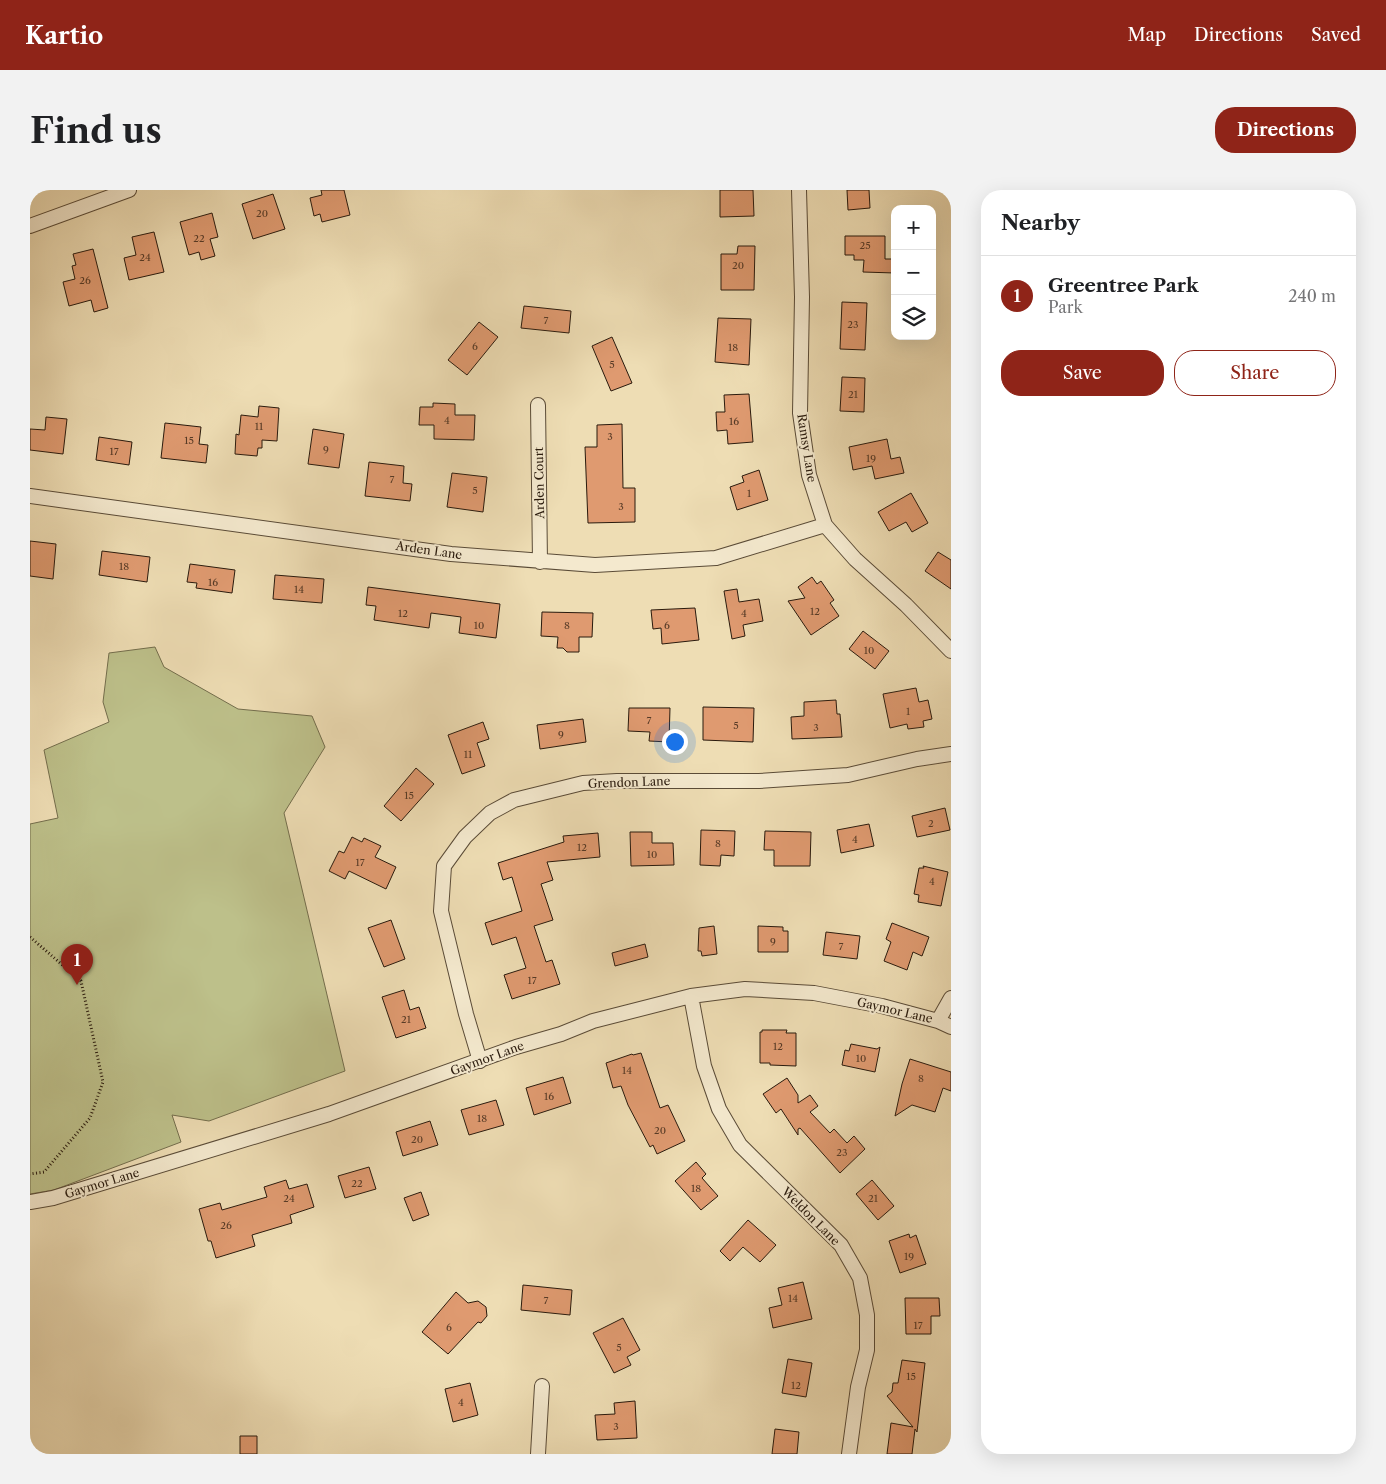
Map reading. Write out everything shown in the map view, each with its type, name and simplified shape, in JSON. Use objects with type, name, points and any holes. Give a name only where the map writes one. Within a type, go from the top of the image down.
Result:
[{"type":"street","points":[[30,226],[129,190]]},
{"type":"street","name":"Ramsy Lane","points":[[799,190],[802,297],[800,413],[809,475],[826,524],[855,559],[906,605],[951,651]]},
{"type":"street","name":"Arden Court","points":[[538,405],[540,562]]},
{"type":"street","name":"Arden Lane","points":[[30,496],[451,554],[594,565],[716,558],[826,524]]},
{"type":"street","name":"Grendon Lane","points":[[480,1061],[466,1014],[441,911],[444,866],[465,837],[490,813],[514,800],[583,784],[617,781],[759,781],[848,775],[916,759],[951,754]]},
{"type":"street","name":"Gaymor Lane","points":[[30,1202],[52,1198],[330,1114],[516,1047],[561,1034],[593,1021],[691,996],[745,989],[814,993],[882,1006],[945,1024]]},
{"type":"street","name":"Weldon Lane","points":[[691,996],[704,1066],[719,1109],[740,1145],[841,1245],[860,1278],[866,1315],[867,1350],[858,1387],[848,1454]]},
{"type":"street","points":[[945,1024],[951,998]]},
{"type":"street","points":[[538,1454],[542,1386]]},
{"type":"path","points":[[30,937],[81,981],[103,1082],[90,1118],[44,1172],[30,1174]]},
{"type":"green space","points":[[155,647],[164,667],[238,709],[312,716],[325,747],[284,813],[345,1071],[209,1121],[172,1115],[181,1142],[54,1190],[30,1194],[30,824],[58,818],[44,750],[109,722],[103,702],[109,653]]},
{"type":"building","points":[[321,190],[344,190],[350,215],[322,222],[320,214],[314,216],[310,198],[322,195]]},
{"type":"building","points":[[720,190],[753,190],[754,216],[720,217]]},
{"type":"building","points":[[847,190],[869,190],[870,208],[848,210]]},
{"type":"building","points":[[273,194],[285,229],[253,239],[242,204]]},
{"type":"building","points":[[212,213],[218,237],[210,239],[215,256],[201,260],[199,252],[189,255],[180,222]]},
{"type":"building","points":[[154,232],[164,272],[129,280],[124,258],[136,255],[132,237]]},
{"type":"building","points":[[845,236],[885,236],[885,259],[891,259],[891,273],[863,272],[864,260],[854,260],[854,255],[845,255]]},
{"type":"building","points":[[738,246],[755,246],[754,290],[721,290],[721,254],[737,254]]},
{"type":"building","points":[[93,249],[108,308],[94,312],[91,300],[69,306],[63,282],[75,279],[72,266],[76,265],[73,254]]},
{"type":"building","points":[[842,302],[867,303],[865,350],[840,349]]},
{"type":"building","points":[[524,306],[571,311],[569,333],[521,328]]},
{"type":"building","points":[[718,318],[751,319],[749,365],[715,362]]},
{"type":"building","points":[[479,322],[498,337],[467,375],[448,360]]},
{"type":"building","points":[[612,337],[632,383],[611,391],[592,346]]},
{"type":"building","points":[[842,377],[865,378],[864,412],[840,411]]},
{"type":"building","points":[[749,394],[753,442],[728,444],[727,430],[717,431],[716,412],[725,412],[724,395]]},
{"type":"building","points":[[433,403],[455,404],[455,415],[475,415],[474,440],[434,439],[434,425],[419,425],[420,407],[433,407]]},
{"type":"building","points":[[259,406],[279,408],[277,441],[262,440],[262,448],[258,448],[257,456],[235,454],[236,434],[239,435],[241,415],[258,417]]},
{"type":"building","points":[[46,417],[67,419],[63,454],[30,450],[30,429],[45,430]]},
{"type":"building","points":[[165,423],[201,427],[199,444],[208,445],[206,463],[161,458]]},
{"type":"building","points":[[622,424],[623,488],[635,488],[635,522],[588,523],[585,447],[597,447],[597,425]]},
{"type":"building","points":[[313,429],[344,434],[339,468],[308,464]]},
{"type":"building","points":[[99,437],[132,442],[129,465],[96,460]]},
{"type":"building","points":[[887,439],[891,459],[900,457],[904,473],[875,479],[872,466],[853,470],[849,447]]},
{"type":"building","points":[[369,462],[404,466],[403,483],[412,484],[410,501],[365,496]]},
{"type":"building","points":[[759,470],[768,500],[737,510],[730,487],[744,482],[742,476]]},
{"type":"building","points":[[452,473],[487,477],[483,512],[447,507]]},
{"type":"building","points":[[911,493],[928,523],[912,532],[906,522],[889,531],[878,512]]},
{"type":"building","points":[[30,541],[56,544],[53,579],[30,576]]},
{"type":"building","points":[[102,551],[150,557],[147,582],[99,575]]},
{"type":"building","points":[[938,552],[951,560],[951,589],[925,571]]},
{"type":"building","points":[[190,564],[235,570],[232,593],[196,588],[197,583],[187,582]]},
{"type":"building","points":[[275,575],[324,579],[322,603],[273,599]]},
{"type":"building","points":[[812,577],[817,584],[821,581],[834,600],[830,603],[839,616],[811,635],[788,601],[805,598],[798,587]]},
{"type":"building","points":[[368,587],[500,604],[496,638],[459,633],[461,617],[431,613],[429,628],[374,620],[376,606],[366,605]]},
{"type":"building","points":[[737,589],[739,602],[759,599],[763,621],[743,625],[745,636],[732,639],[724,591]]},
{"type":"building","points":[[695,608],[699,640],[662,644],[661,628],[653,629],[651,610]]},
{"type":"building","points":[[542,612],[593,613],[592,637],[579,637],[579,652],[567,652],[563,648],[557,648],[558,637],[541,636]]},
{"type":"building","points":[[863,631],[889,651],[875,669],[849,649]]},
{"type":"building","points":[[916,688],[919,702],[928,700],[932,719],[923,721],[924,727],[908,729],[907,724],[890,728],[883,694]]},
{"type":"building","points":[[836,700],[837,714],[840,714],[842,737],[792,739],[791,717],[804,716],[804,702]]},
{"type":"building","points":[[703,707],[754,708],[753,742],[703,740]]},
{"type":"building","points":[[629,708],[670,708],[669,742],[649,741],[650,732],[628,731]]},
{"type":"building","points":[[583,719],[586,742],[540,749],[537,725]]},
{"type":"building","points":[[483,722],[489,739],[477,743],[485,766],[462,774],[448,735]]},
{"type":"building","points":[[416,768],[434,784],[401,821],[384,806]]},
{"type":"building","points":[[945,808],[950,830],[917,837],[912,816]]},
{"type":"building","points":[[869,824],[874,846],[841,853],[837,830]]},
{"type":"building","points":[[701,830],[735,831],[734,856],[721,855],[720,866],[700,865]]},
{"type":"building","points":[[765,831],[811,832],[810,866],[774,866],[774,850],[764,850]]},
{"type":"building","points":[[630,832],[652,832],[652,843],[673,843],[674,865],[631,866]]},
{"type":"building","points":[[598,833],[600,857],[547,862],[553,880],[541,884],[553,920],[534,926],[546,962],[552,960],[560,984],[512,999],[504,975],[526,968],[516,937],[492,945],[485,923],[522,911],[512,877],[503,880],[498,863],[564,842],[563,836]]},
{"type":"building","points":[[352,837],[362,842],[364,838],[381,846],[375,857],[396,867],[386,889],[349,871],[345,879],[329,871],[339,851],[344,853]]},
{"type":"building","points":[[923,866],[948,872],[941,906],[918,902],[919,895],[914,894],[919,868],[924,868]]},
{"type":"building","points":[[391,920],[405,959],[384,967],[368,928]]},
{"type":"building","points":[[892,923],[929,937],[922,956],[913,952],[907,970],[884,961],[891,942],[886,939]]},
{"type":"building","points":[[714,926],[717,954],[702,956],[701,951],[698,951],[699,928]]},
{"type":"building","points":[[758,926],[783,927],[783,931],[788,931],[788,952],[758,952]]},
{"type":"building","points":[[826,932],[860,936],[857,959],[823,955]]},
{"type":"building","points":[[645,944],[648,957],[615,966],[612,953]]},
{"type":"building","points":[[404,990],[410,1010],[419,1007],[426,1028],[396,1038],[382,997]]},
{"type":"building","points":[[762,1030],[787,1030],[786,1033],[796,1033],[796,1066],[760,1063],[760,1032]]},
{"type":"building","points":[[851,1044],[877,1049],[880,1047],[875,1072],[842,1065],[845,1050],[849,1051]]},
{"type":"building","points":[[641,1053],[660,1108],[668,1105],[685,1141],[657,1154],[653,1145],[650,1147],[628,1105],[621,1086],[613,1088],[606,1063],[632,1054]]},
{"type":"building","points":[[910,1059],[951,1072],[951,1091],[943,1088],[935,1112],[912,1105],[895,1116],[902,1084]]},
{"type":"building","points":[[563,1077],[571,1103],[534,1115],[526,1088]]},
{"type":"building","points":[[787,1078],[798,1095],[798,1103],[810,1095],[818,1106],[810,1112],[830,1133],[834,1129],[847,1143],[854,1136],[865,1149],[840,1173],[800,1128],[798,1129],[798,1135],[781,1109],[776,1113],[763,1094]]},
{"type":"building","points":[[496,1100],[504,1125],[469,1135],[461,1110]]},
{"type":"building","points":[[430,1121],[438,1145],[403,1156],[396,1132]]},
{"type":"building","points":[[696,1162],[706,1174],[702,1178],[718,1196],[701,1210],[675,1181]]},
{"type":"building","points":[[369,1167],[376,1189],[345,1198],[338,1176]]},
{"type":"building","points":[[286,1180],[289,1189],[307,1184],[314,1207],[290,1215],[292,1223],[252,1235],[255,1246],[216,1258],[211,1241],[208,1241],[199,1209],[220,1203],[222,1210],[267,1197],[264,1187]]},
{"type":"building","points":[[872,1180],[894,1206],[878,1220],[856,1194]]},
{"type":"building","points":[[421,1192],[429,1215],[413,1221],[404,1198]]},
{"type":"building","points":[[748,1220],[776,1245],[760,1262],[743,1247],[730,1261],[720,1251]]},
{"type":"building","points":[[909,1234],[910,1238],[916,1235],[926,1264],[900,1273],[889,1241]]},
{"type":"building","points":[[803,1282],[812,1319],[773,1328],[769,1308],[782,1305],[778,1288]]},
{"type":"building","points":[[523,1285],[572,1290],[570,1315],[521,1310]]},
{"type":"building","points":[[456,1292],[468,1303],[478,1301],[486,1307],[487,1316],[481,1323],[478,1322],[448,1354],[422,1332]]},
{"type":"building","points":[[905,1298],[939,1298],[940,1316],[931,1316],[931,1334],[906,1334]]},
{"type":"building","points":[[623,1318],[640,1350],[627,1357],[631,1365],[614,1373],[593,1333]]},
{"type":"building","points":[[788,1359],[812,1363],[806,1397],[782,1393]]},
{"type":"building","points":[[902,1360],[925,1363],[917,1432],[915,1429],[912,1454],[887,1454],[891,1423],[913,1427],[887,1396],[892,1392],[893,1383],[898,1383]]},
{"type":"building","points":[[470,1383],[478,1415],[453,1422],[445,1389]]},
{"type":"building","points":[[635,1401],[637,1438],[597,1440],[595,1415],[615,1414],[614,1403]]},
{"type":"building","points":[[775,1429],[799,1432],[797,1454],[772,1454]]},
{"type":"building","points":[[240,1436],[257,1436],[257,1454],[240,1454]]},
{"type":"place","name":"Greentree Park","points":[[77,985]]}]
